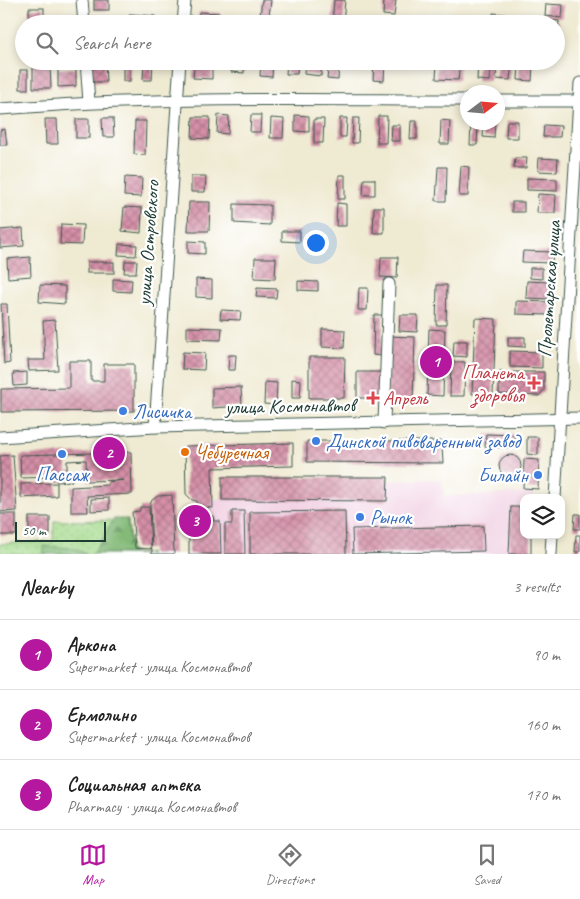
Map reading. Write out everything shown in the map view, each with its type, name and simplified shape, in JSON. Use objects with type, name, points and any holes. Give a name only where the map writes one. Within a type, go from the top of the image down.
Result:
[{"type":"street","points":[[82,0],[83,15]]},
{"type":"street","points":[[184,15],[185,0]]},
{"type":"street","points":[[87,70],[89,102]]},
{"type":"street","name":"улица Островского","points":[[155,427],[179,70]]},
{"type":"street","name":"Пролетарская улица","points":[[555,494],[580,83]]},
{"type":"street","points":[[0,109],[89,102],[176,99],[460,100]]},
{"type":"street","points":[[505,101],[579,101]]},
{"type":"street","points":[[384,423],[389,284]]},
{"type":"street","name":"улица Космонавтов","points":[[0,437],[155,427],[580,418]]},
{"type":"street","points":[[551,554],[552,539]]},
{"type":"shaded area","name":"Рынок","points":[[442,479],[444,496],[533,493],[520,494],[520,539],[532,539],[531,554],[198,554],[196,499],[385,499],[385,481]]},
{"type":"green space","points":[[114,519],[127,519],[131,553],[150,554],[94,553]]},
{"type":"green space","points":[[128,520],[131,553],[150,554],[0,554],[0,544],[53,541],[54,521]]},
{"type":"green space","points":[[44,546],[73,548],[87,554],[44,554]]},
{"type":"building","points":[[94,0],[109,0],[109,10],[94,10]]},
{"type":"building","points":[[262,0],[271,0],[269,15],[260,15]]},
{"type":"building","points":[[334,0],[345,0],[344,15],[333,15]]},
{"type":"building","points":[[384,0],[396,0],[394,15],[383,15]]},
{"type":"building","points":[[546,4],[563,5],[562,15],[545,15]]},
{"type":"building","points":[[29,8],[44,8],[44,15],[29,15]]},
{"type":"building","points":[[199,12],[220,13],[220,15],[199,15]]},
{"type":"building","points":[[493,13],[513,15],[493,15]]},
{"type":"building","points":[[20,70],[28,70],[28,89],[20,89]]},
{"type":"building","points":[[33,70],[50,70],[51,88],[33,88]]},
{"type":"building","points":[[58,70],[76,70],[76,86],[58,87]]},
{"type":"building","points":[[92,70],[105,70],[106,82],[93,82]]},
{"type":"building","points":[[123,70],[130,70],[130,81],[123,81]]},
{"type":"building","points":[[144,70],[153,70],[152,80],[143,80]]},
{"type":"building","points":[[194,70],[212,70],[212,79],[193,78]]},
{"type":"building","points":[[231,70],[244,70],[244,73],[231,72]]},
{"type":"building","points":[[260,70],[272,70],[272,77],[260,76]]},
{"type":"building","points":[[286,70],[297,70],[297,74],[286,74]]},
{"type":"building","points":[[304,70],[321,70],[321,76],[304,74]]},
{"type":"building","points":[[328,70],[339,70],[338,80],[327,79]]},
{"type":"building","points":[[374,70],[385,70],[384,81],[373,80]]},
{"type":"building","points":[[436,70],[459,70],[458,80],[436,79]]},
{"type":"building","points":[[478,70],[491,70],[490,81],[477,80]]},
{"type":"building","points":[[496,70],[511,70],[510,80],[496,79]]},
{"type":"building","points":[[519,70],[533,70],[532,81],[518,80]]},
{"type":"building","points":[[218,115],[229,116],[228,134],[217,133]]},
{"type":"building","points":[[251,115],[261,115],[260,132],[250,132]]},
{"type":"building","points":[[295,115],[309,116],[309,132],[295,131]]},
{"type":"building","points":[[378,116],[387,116],[386,143],[377,143]]},
{"type":"building","points":[[193,117],[210,117],[209,139],[192,138]]},
{"type":"building","points":[[102,118],[113,118],[114,137],[103,137]]},
{"type":"building","points":[[271,118],[284,119],[283,138],[270,138]]},
{"type":"building","points":[[340,118],[347,118],[346,137],[340,137]]},
{"type":"building","points":[[353,118],[359,118],[358,143],[352,143]]},
{"type":"building","points":[[45,119],[57,119],[58,144],[46,144]]},
{"type":"building","points":[[76,119],[89,119],[89,138],[76,138]]},
{"type":"building","points":[[314,119],[324,119],[323,143],[314,143]]},
{"type":"building","points":[[441,120],[450,121],[449,144],[440,144]]},
{"type":"building","points":[[135,121],[146,121],[145,155],[134,154]]},
{"type":"building","points":[[411,121],[417,121],[417,139],[410,139]]},
{"type":"building","points":[[507,121],[518,121],[518,138],[506,138]]},
{"type":"building","points":[[392,125],[400,125],[400,141],[391,141]]},
{"type":"building","points":[[544,125],[561,126],[560,137],[543,137]]},
{"type":"building","points":[[5,129],[7,145],[0,145],[0,130]]},
{"type":"building","points":[[471,130],[478,130],[477,145],[470,145]]},
{"type":"building","points":[[483,130],[494,130],[494,138],[483,137]]},
{"type":"building","points":[[515,158],[527,158],[526,168],[514,168]]},
{"type":"building","points":[[539,158],[558,159],[557,172],[538,171]]},
{"type":"building","points":[[461,166],[469,167],[468,196],[459,196]]},
{"type":"building","points":[[438,167],[447,167],[446,201],[436,201]]},
{"type":"building","points":[[339,175],[345,175],[345,199],[338,199]]},
{"type":"building","points":[[191,176],[206,176],[205,192],[191,192]]},
{"type":"building","points":[[125,177],[142,178],[141,197],[124,196]]},
{"type":"building","points":[[527,178],[557,179],[557,191],[527,190]]},
{"type":"building","points":[[364,179],[375,179],[375,195],[363,195]]},
{"type":"building","points":[[538,194],[556,195],[555,213],[537,213]]},
{"type":"building","points":[[189,202],[210,202],[209,231],[188,231]]},
{"type":"building","points":[[512,202],[524,202],[524,212],[512,212]]},
{"type":"building","points":[[337,203],[346,204],[346,226],[336,226]]},
{"type":"building","points":[[234,204],[270,205],[270,225],[234,223]]},
{"type":"building","points":[[124,207],[142,208],[141,233],[122,231]]},
{"type":"building","points":[[374,207],[384,207],[384,233],[373,233]]},
{"type":"building","points":[[61,224],[83,225],[82,245],[60,244]]},
{"type":"building","points":[[23,228],[24,246],[0,248],[0,230]]},
{"type":"building","points":[[282,231],[300,231],[300,242],[282,241]]},
{"type":"building","points":[[188,241],[205,242],[205,254],[188,253]]},
{"type":"building","points":[[119,244],[137,245],[136,256],[118,255]]},
{"type":"building","points":[[523,251],[553,252],[552,263],[522,262]]},
{"type":"building","points":[[30,257],[31,276],[8,278],[7,259]]},
{"type":"building","points":[[381,257],[398,257],[397,278],[380,277]]},
{"type":"building","points":[[255,258],[276,258],[275,279],[254,278]]},
{"type":"building","points":[[125,261],[137,261],[136,273],[124,273]]},
{"type":"building","points":[[87,262],[114,262],[114,273],[87,273]]},
{"type":"building","points":[[530,268],[542,268],[542,279],[530,278]]},
{"type":"building","points":[[113,279],[132,280],[131,292],[113,291]]},
{"type":"building","points":[[196,279],[212,280],[212,298],[196,297]]},
{"type":"building","points":[[298,281],[318,282],[318,291],[298,290]]},
{"type":"building","points":[[527,281],[549,282],[548,299],[526,298]]},
{"type":"building","points":[[40,285],[65,286],[65,304],[39,302]]},
{"type":"building","points":[[437,285],[447,285],[446,325],[436,325]]},
{"type":"building","points":[[257,288],[277,289],[276,298],[256,297]]},
{"type":"building","points":[[359,288],[368,288],[367,310],[358,310]]},
{"type":"building","points":[[516,301],[550,302],[549,315],[516,314]]},
{"type":"building","points":[[1,304],[7,304],[10,363],[4,364]]},
{"type":"building","points":[[221,310],[241,311],[240,320],[220,319]]},
{"type":"building","points":[[374,315],[383,315],[382,356],[373,355]]},
{"type":"building","points":[[400,315],[418,315],[417,332],[399,331]]},
{"type":"building","points":[[475,318],[496,319],[493,395],[472,394]]},
{"type":"building","points":[[55,320],[58,370],[29,371],[28,360],[45,360],[43,321]]},
{"type":"building","points":[[187,327],[222,328],[221,340],[187,339]]},
{"type":"building","points":[[322,329],[345,330],[344,348],[322,347]]},
{"type":"building","points":[[429,329],[445,330],[443,396],[427,395]]},
{"type":"building","points":[[389,336],[415,337],[413,400],[387,400]]},
{"type":"building","points":[[508,337],[525,337],[525,347],[508,346]]},
{"type":"building","points":[[454,341],[467,341],[467,357],[453,356]]},
{"type":"building","points":[[510,351],[542,352],[542,368],[510,367]]},
{"type":"building","points":[[183,352],[205,353],[204,370],[182,369]]},
{"type":"building","points":[[229,355],[236,355],[235,370],[228,370]]},
{"type":"building","points":[[309,357],[345,357],[344,398],[309,398]]},
{"type":"building","points":[[69,361],[91,361],[91,381],[104,381],[104,364],[134,364],[134,411],[1,412],[1,389],[69,388]]},
{"type":"building","points":[[451,362],[465,362],[464,396],[450,396]]},
{"type":"building","points":[[27,372],[27,385],[14,386],[13,373]]},
{"type":"building","points":[[357,372],[381,372],[381,398],[357,398]]},
{"type":"building","points":[[499,372],[544,372],[544,390],[539,396],[499,394]]},
{"type":"building","points":[[292,379],[301,380],[300,398],[292,398]]},
{"type":"building","points":[[265,382],[277,383],[276,405],[264,404]]},
{"type":"building","points":[[241,387],[242,406],[212,408],[212,388]]},
{"type":"building","points":[[486,434],[515,435],[515,448],[485,447]]},
{"type":"building","points":[[527,437],[538,437],[538,455],[527,454]]},
{"type":"building","points":[[307,441],[454,441],[454,447],[442,447],[443,463],[307,462]]},
{"type":"building","points":[[293,443],[293,466],[212,468],[213,508],[198,507],[197,501],[192,500],[186,494],[185,446]]},
{"type":"building","points":[[131,452],[132,494],[87,496],[88,512],[71,512],[71,487],[108,485],[108,482],[124,480],[87,481],[86,460],[67,461],[67,471],[72,471],[72,481],[57,482],[57,477],[21,478],[20,455]]},
{"type":"building","points":[[13,455],[17,511],[0,512],[0,456]]},
{"type":"building","points":[[510,455],[518,458],[521,466],[518,474],[510,477],[502,474],[499,466],[502,458]]},
{"type":"building","points":[[524,459],[539,460],[538,489],[523,488]]},
{"type":"building","points":[[222,477],[388,477],[387,501],[222,500]]},
{"type":"building","points":[[57,483],[57,496],[21,498],[21,484]]},
{"type":"building","points":[[172,495],[174,554],[152,554],[150,505],[152,500],[158,496]]},
{"type":"building","points":[[109,498],[109,510],[91,511],[91,499]]},
{"type":"building","points":[[140,507],[149,507],[151,549],[135,548],[132,512],[140,511]]},
{"type":"building","points":[[511,507],[520,507],[520,539],[531,539],[531,554],[509,554]]},
{"type":"building","points":[[232,511],[244,511],[245,554],[225,554],[225,524],[232,524]]},
{"type":"building","points":[[345,511],[346,554],[250,554],[250,512]]},
{"type":"building","points":[[0,514],[16,514],[16,535],[0,535]]},
{"type":"building","points":[[575,514],[580,514],[580,529],[574,529]]},
{"type":"building","points":[[213,516],[214,520],[201,520],[201,517]]},
{"type":"building","points":[[29,517],[50,517],[50,534],[29,534]]},
{"type":"building","points":[[189,521],[220,521],[221,554],[189,554]]},
{"type":"building","points":[[483,526],[484,551],[353,554],[352,529]]},
{"type":"building","points":[[576,535],[580,535],[580,552],[575,552]]},
{"type":"place","name":"Аркона","points":[[436,362]]},
{"type":"place","name":"Планета здоровья","points":[[534,383]]},
{"type":"place","name":"Апрель","points":[[373,398]]},
{"type":"place","name":"Лисичка","points":[[123,411]]},
{"type":"place","name":"Динской пивоваренный завод","points":[[316,441]]},
{"type":"place","name":"Чебуречная","points":[[185,452]]},
{"type":"place","name":"Ермолино","points":[[109,453]]},
{"type":"place","name":"Пассаж","points":[[62,454]]},
{"type":"place","name":"Билайн","points":[[538,475]]},
{"type":"place","name":"Рынок","points":[[360,517]]},
{"type":"place","name":"Социальная аптека","points":[[195,521]]}]
